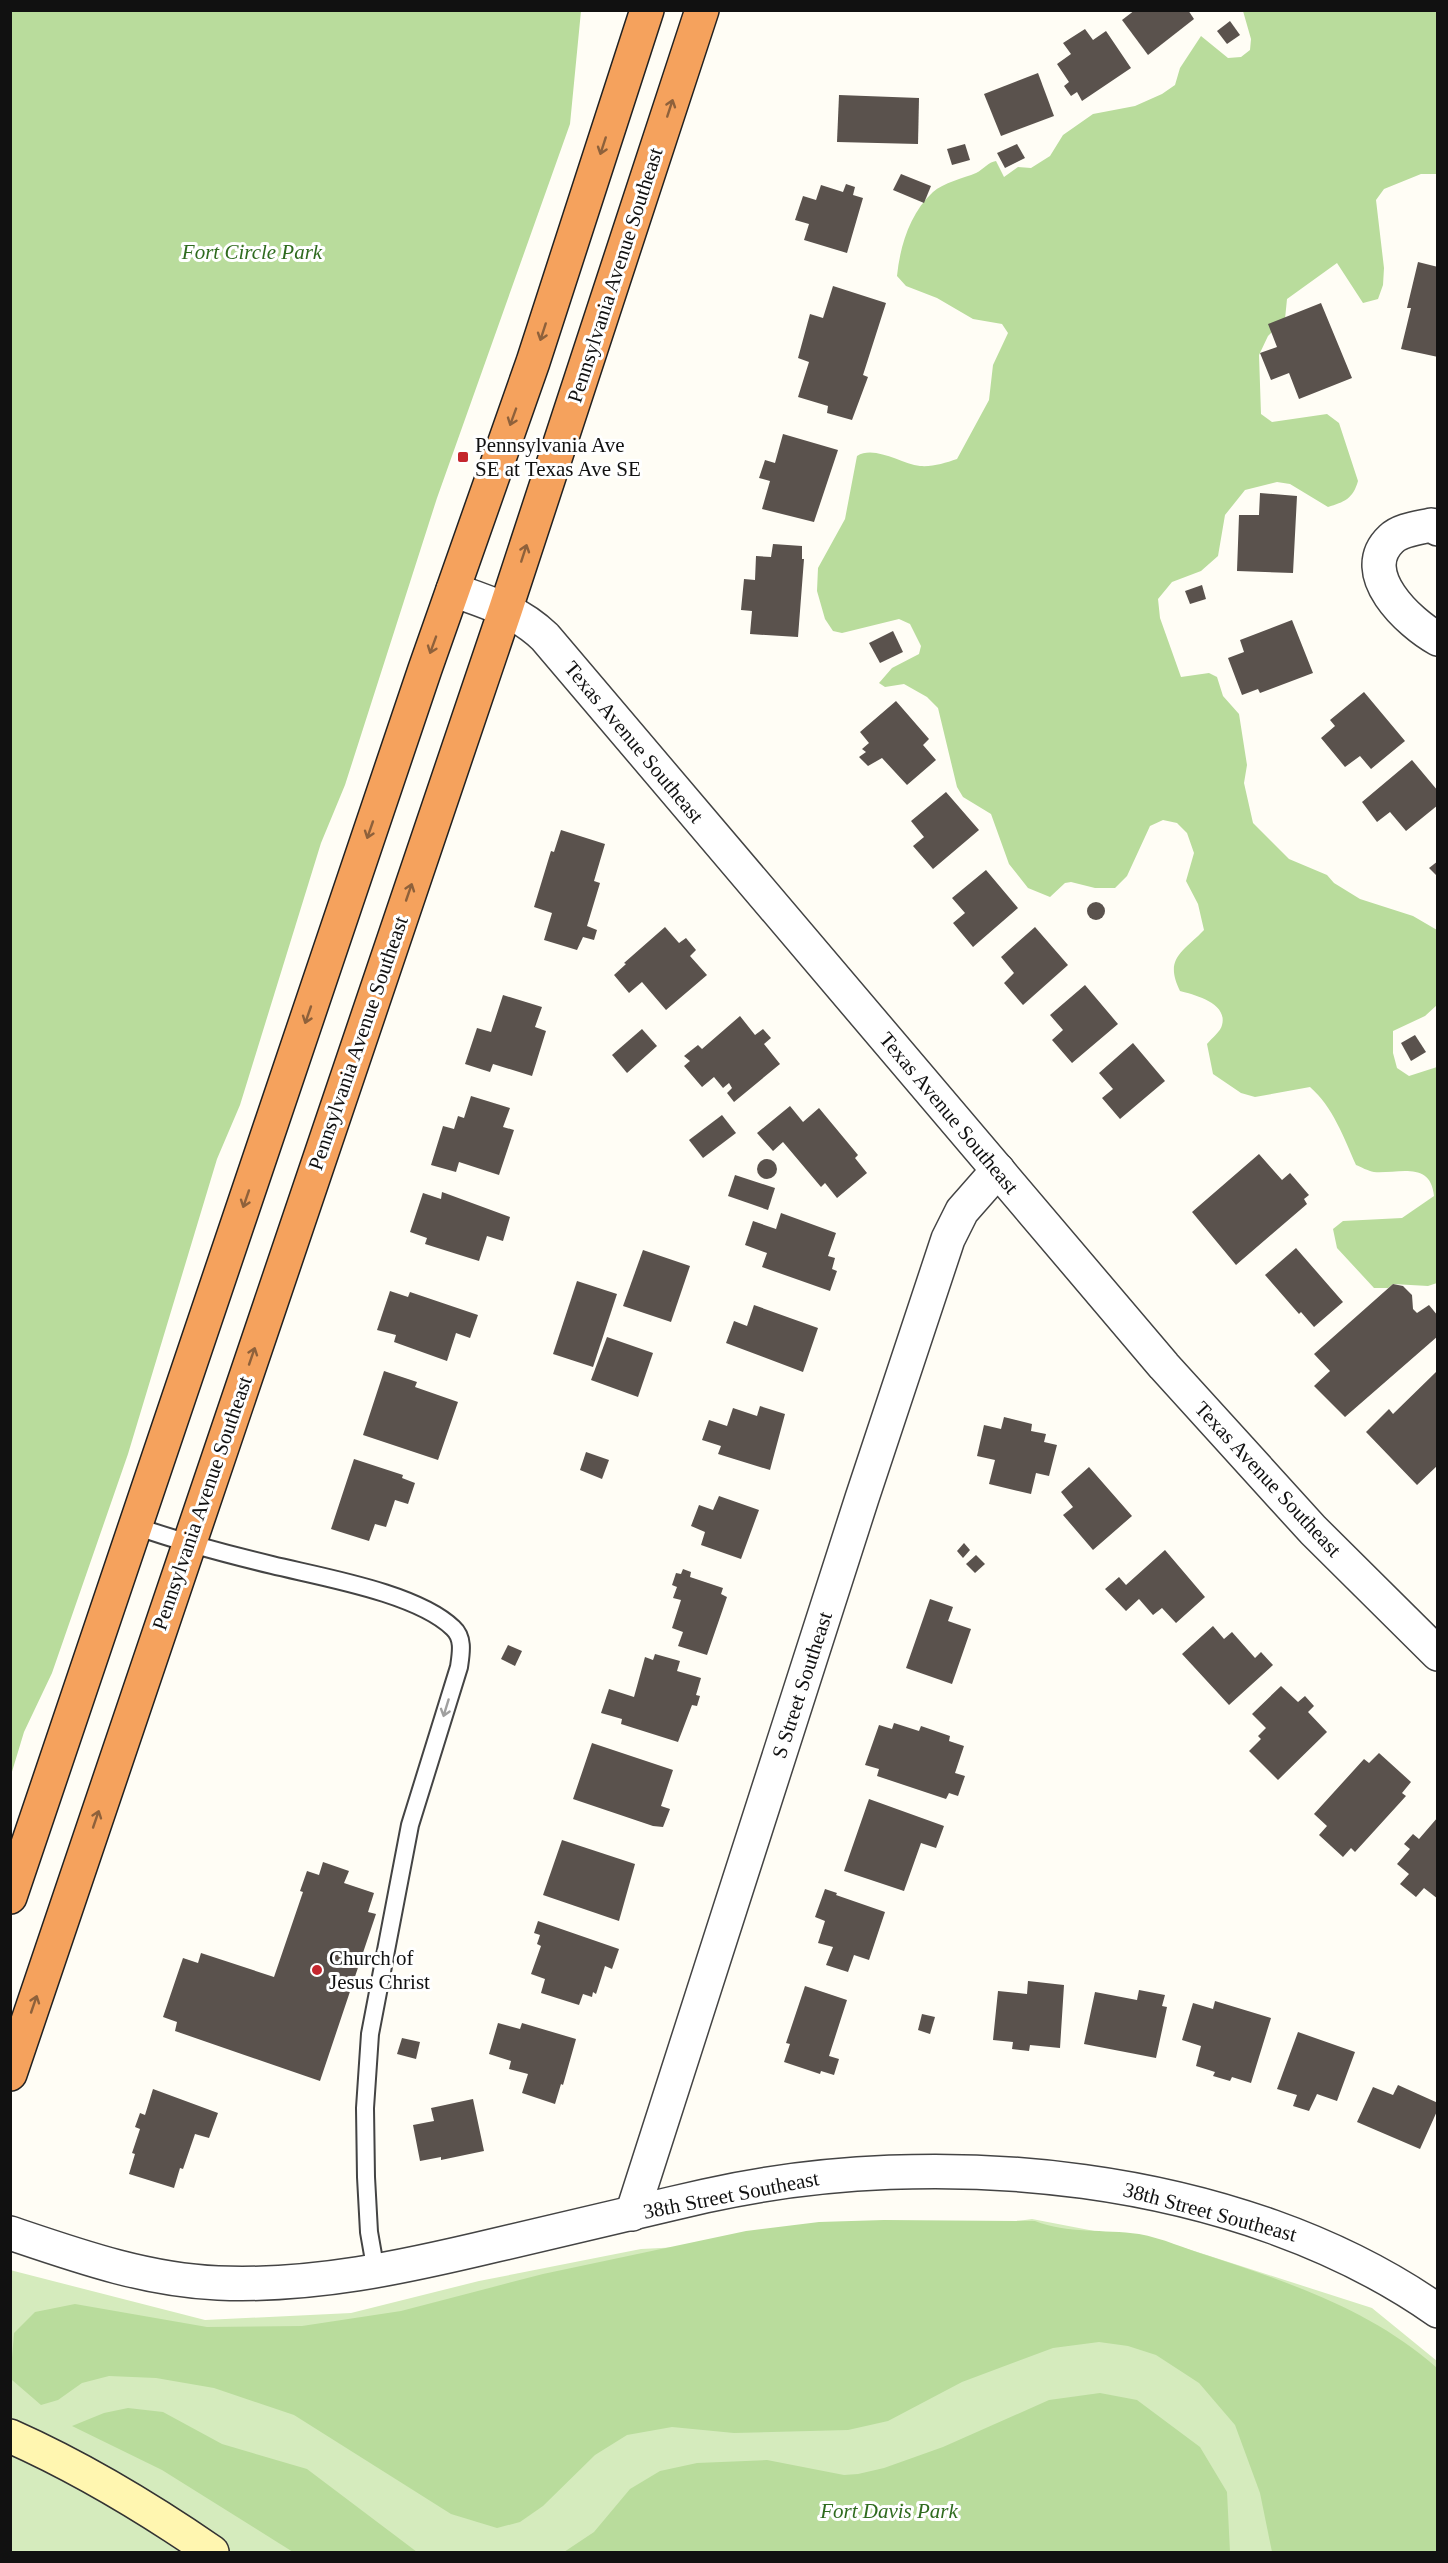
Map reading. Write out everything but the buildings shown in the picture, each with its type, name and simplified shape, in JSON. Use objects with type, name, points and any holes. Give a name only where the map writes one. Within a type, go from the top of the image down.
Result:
[{"type":"highway","points":[[10,1897],[478,512],[533,362],[647,10]]},
{"type":"highway","name":"Pennsylvania Avenue Southeast","points":[[10,2074],[506,608],[702,10]]},
{"type":"main road","points":[[10,2436],[103,2482],[171,2523],[212,2553]]},
{"type":"street","points":[[1437,530],[1431,525],[1392,537],[1382,550],[1379,570],[1386,590],[1401,611],[1422,631],[1437,639]]},
{"type":"street","name":"Texas Avenue Southeast","points":[[453,590],[506,608],[530,622],[545,637],[1217,1427],[1313,1530],[1437,1654]]},
{"type":"street","name":"S Street Southeast","points":[[632,2214],[858,1509],[948,1239],[962,1211],[998,1170]]},
{"type":"street","name":"38th Street Southeast","points":[[10,2233],[115,2267],[145,2274],[206,2283],[299,2282],[376,2272],[743,2188],[873,2172],[953,2171],[1052,2178],[1149,2194],[1282,2229],[1360,2264],[1437,2311]]},
{"type":"lane","points":[[135,1527],[189,1545],[364,1587],[403,1600],[439,1617],[455,1629],[461,1640],[461,1652],[410,1825],[380,1969],[370,2034],[365,2108],[366,2176],[369,2232],[376,2272]]},
{"type":"green space","name":"Fort Circle Park","points":[[11,10],[581,11],[570,124],[437,498],[345,785],[321,843],[240,1105],[217,1159],[128,1454],[52,1673],[24,1732],[11,1775]]},
{"type":"green space","points":[[1243,11],[1437,11],[1437,174],[1421,174],[1384,189],[1376,200],[1384,268],[1383,285],[1378,299],[1363,303],[1337,263],[1287,299],[1285,319],[1268,336],[1259,355],[1261,414],[1272,422],[1327,414],[1339,423],[1358,481],[1356,487],[1347,499],[1328,507],[1290,484],[1277,482],[1245,490],[1225,515],[1218,556],[1201,571],[1172,582],[1158,599],[1160,618],[1181,677],[1209,673],[1217,677],[1223,696],[1239,714],[1247,765],[1244,783],[1253,823],[1289,859],[1327,875],[1334,883],[1360,899],[1413,916],[1437,930],[1437,1005],[1425,1016],[1393,1031],[1393,1053],[1397,1068],[1409,1076],[1437,1067],[1437,1283],[1428,1286],[1393,1284],[1388,1288],[1374,1288],[1337,1248],[1333,1229],[1343,1221],[1402,1218],[1434,1196],[1432,1185],[1427,1177],[1412,1171],[1374,1172],[1356,1165],[1331,1113],[1310,1087],[1255,1097],[1241,1093],[1213,1074],[1207,1044],[1220,1030],[1223,1017],[1209,1001],[1180,991],[1174,971],[1178,957],[1204,930],[1198,904],[1186,881],[1194,853],[1187,833],[1177,823],[1163,820],[1150,826],[1127,876],[1115,888],[1095,888],[1071,882],[1065,883],[1050,897],[1028,888],[1009,864],[991,814],[963,797],[957,787],[938,708],[927,697],[904,684],[885,687],[879,683],[892,668],[919,654],[921,646],[910,624],[899,619],[842,633],[833,631],[825,619],[817,591],[818,568],[845,519],[857,456],[864,453],[880,454],[920,466],[957,459],[989,400],[993,365],[1008,333],[1002,324],[973,319],[937,298],[906,286],[897,276],[901,253],[912,220],[925,200],[937,189],[976,173],[996,161],[1004,177],[1018,167],[1031,168],[1050,156],[1063,135],[1093,114],[1135,106],[1162,94],[1175,85],[1180,68],[1201,36],[1228,58],[1241,57],[1250,50],[1251,39]]},
{"type":"green space","name":"Fort Davis Park","points":[[1032,2219],[1188,2249],[1372,2308],[1437,2361],[1437,2552],[11,2552],[10,2270],[205,2320],[351,2313],[479,2281],[641,2249],[912,2235]]},
{"type":"green space","points":[[1035,2221],[1060,2228],[1139,2234],[1300,2288],[1358,2314],[1385,2330],[1437,2368],[1437,2552],[1272,2552],[1260,2493],[1235,2425],[1199,2383],[1156,2355],[1128,2346],[1099,2342],[1053,2348],[962,2382],[888,2421],[848,2430],[734,2433],[672,2427],[627,2435],[595,2455],[543,2506],[520,2522],[497,2528],[451,2514],[294,2415],[214,2388],[156,2378],[109,2376],[82,2383],[58,2400],[41,2405],[12,2380],[14,2333],[35,2312],[75,2304],[207,2327],[302,2326],[401,2311],[543,2274],[746,2231],[819,2222]]},
{"type":"green space","name":"Fort Davis Park","points":[[1100,2393],[1137,2400],[1200,2447],[1227,2492],[1230,2552],[564,2552],[594,2532],[630,2489],[660,2471],[697,2463],[767,2460],[844,2475],[858,2474],[884,2468],[943,2447],[1049,2400]]},
{"type":"green space","points":[[128,2408],[163,2412],[222,2444],[307,2469],[417,2552],[293,2552],[162,2470],[72,2426],[104,2413]]},
{"type":"place","name":"Pennsylvania Ave SE at Texas Ave SE","points":[[463,457]]},
{"type":"place","name":"Church of Jesus Christ","points":[[317,1970]]}]
